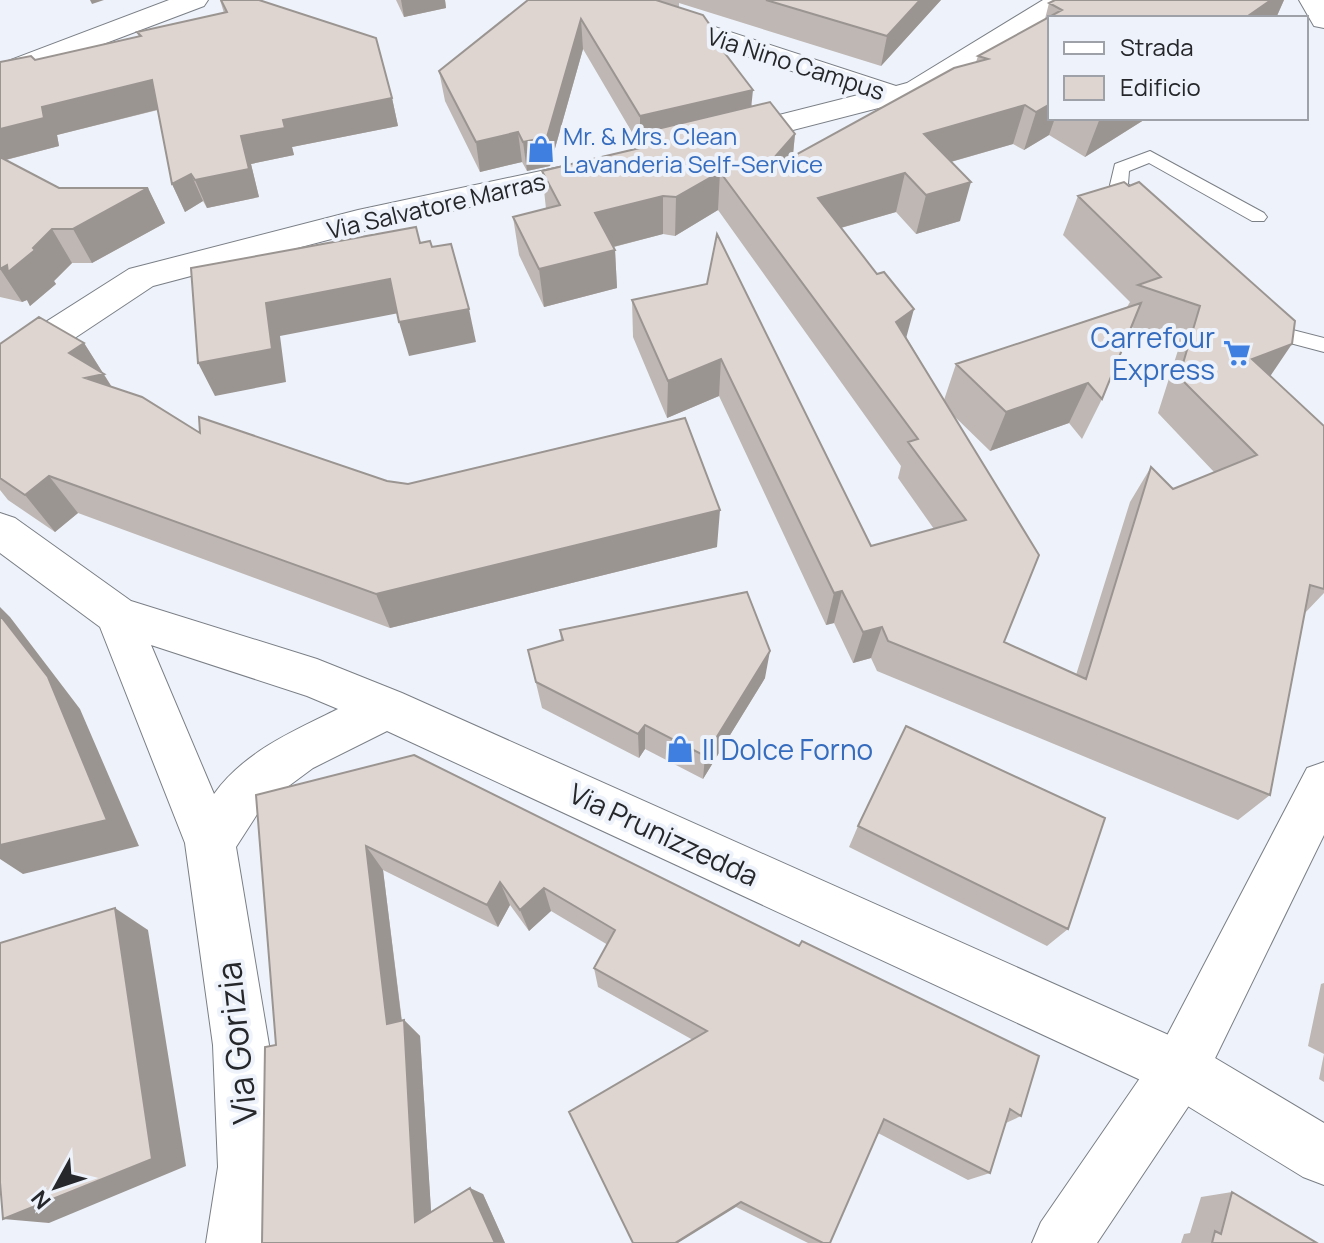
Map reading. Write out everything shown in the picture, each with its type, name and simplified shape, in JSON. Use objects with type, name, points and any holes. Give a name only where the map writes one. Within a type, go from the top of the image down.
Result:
[{"type":"street","points":[[0,74],[194,0]]},
{"type":"street","name":"Via Nino Campus","points":[[604,0],[897,96]]},
{"type":"street","points":[[1313,0],[1324,20]]},
{"type":"street","points":[[704,143],[918,89],[1051,1]]},
{"type":"street","name":"Via Salvatore Marras","points":[[0,369],[141,277],[358,221],[630,161]]},
{"type":"street","name":"Via Prunizzedda","points":[[0,530],[117,615],[317,679],[386,708],[1180,1069],[1324,1156]]},
{"type":"street","name":"Via Gorizia","points":[[117,615],[210,843],[241,1045],[247,1167],[236,1243]]},
{"type":"street","points":[[210,843],[246,789],[296,753],[386,708]]},
{"type":"street","points":[[1062,1243],[1180,1069],[1324,784]]},
{"type":"lane","points":[[1152,216],[1119,185],[1121,168],[1150,156],[1258,217]]},
{"type":"lane","points":[[1252,311],[1274,332],[1324,345]]},
{"type":"building","points":[[221,0],[259,0],[376,38],[392,98],[283,120],[285,128],[241,136],[249,169],[195,180],[191,174],[172,184],[152,80],[42,107],[44,118],[0,129],[0,62],[31,56],[35,60],[141,36],[137,32],[227,12]]},
{"type":"building","points":[[528,0],[656,0],[703,15],[728,51],[724,52],[753,90],[640,116],[581,19],[547,137],[523,142],[518,132],[476,142],[439,71]]},
{"type":"building","points":[[766,0],[920,0],[887,36]]},
{"type":"building","points":[[1055,0],[1271,0],[1248,16],[1051,16],[1062,10],[1049,3]]},
{"type":"building","points":[[1048,18],[1048,105],[1036,112],[1025,105],[924,134],[971,182],[926,195],[905,173],[818,198],[877,274],[884,272],[914,309],[896,322],[1039,555],[1004,642],[1086,679],[1151,467],[1173,489],[1257,455],[1179,377],[1200,306],[1138,285],[1161,277],[1078,196],[1124,182],[1129,186],[1139,182],[1295,321],[1292,344],[1252,359],[1324,426],[1324,589],[1310,585],[1270,795],[888,641],[882,627],[863,632],[842,591],[834,593],[721,359],[668,381],[632,300],[707,284],[717,234],[871,546],[966,520],[908,442],[918,439],[720,172],[676,197],[663,196],[595,213],[615,250],[539,269],[513,217],[560,205],[542,171],[661,143],[653,130],[770,102],[795,134],[759,175],[954,68],[988,59],[978,56]]},
{"type":"building","points":[[0,157],[59,188],[148,188],[73,229],[52,229],[33,248],[35,250],[8,272],[7,265],[0,269]]},
{"type":"building","points":[[416,227],[420,243],[430,241],[432,247],[451,244],[469,309],[399,322],[390,279],[266,303],[272,349],[198,363],[191,268]]},
{"type":"building","points":[[1141,303],[1102,399],[1088,383],[1006,412],[956,364]]},
{"type":"building","points":[[39,317],[84,343],[69,353],[104,374],[85,378],[142,397],[200,433],[199,417],[387,481],[408,484],[685,418],[720,510],[376,594],[49,476],[25,495],[0,478],[0,344]]},
{"type":"building","points":[[747,592],[770,651],[705,756],[645,725],[638,734],[536,682],[528,650],[563,640],[560,630]]},
{"type":"building","points":[[0,615],[48,677],[107,820],[0,845]]},
{"type":"building","points":[[906,726],[1105,818],[1068,929],[858,826]]},
{"type":"building","points":[[414,755],[799,946],[802,941],[1039,1056],[1021,1116],[1010,1109],[990,1173],[884,1119],[830,1243],[823,1243],[741,1202],[675,1243],[633,1243],[569,1112],[707,1031],[594,968],[615,930],[544,888],[520,910],[500,882],[487,905],[366,846],[387,1024],[404,1020],[415,1222],[470,1188],[495,1243],[262,1243],[265,1047],[276,1045],[256,795]]},
{"type":"building","points":[[115,908],[152,1159],[3,1219],[0,1182],[0,943]]},
{"type":"building","points":[[1232,1192],[1317,1243],[1212,1243],[1215,1231],[1221,1234]]},
{"type":"place","name":"Mr. & Mrs. Clean Lavanderia Self-Service","points":[[541,149]]},
{"type":"place","name":"Carrefour Express","points":[[1237,353]]},
{"type":"place","name":"Il Dolce Forno","points":[[680,749]]}]
